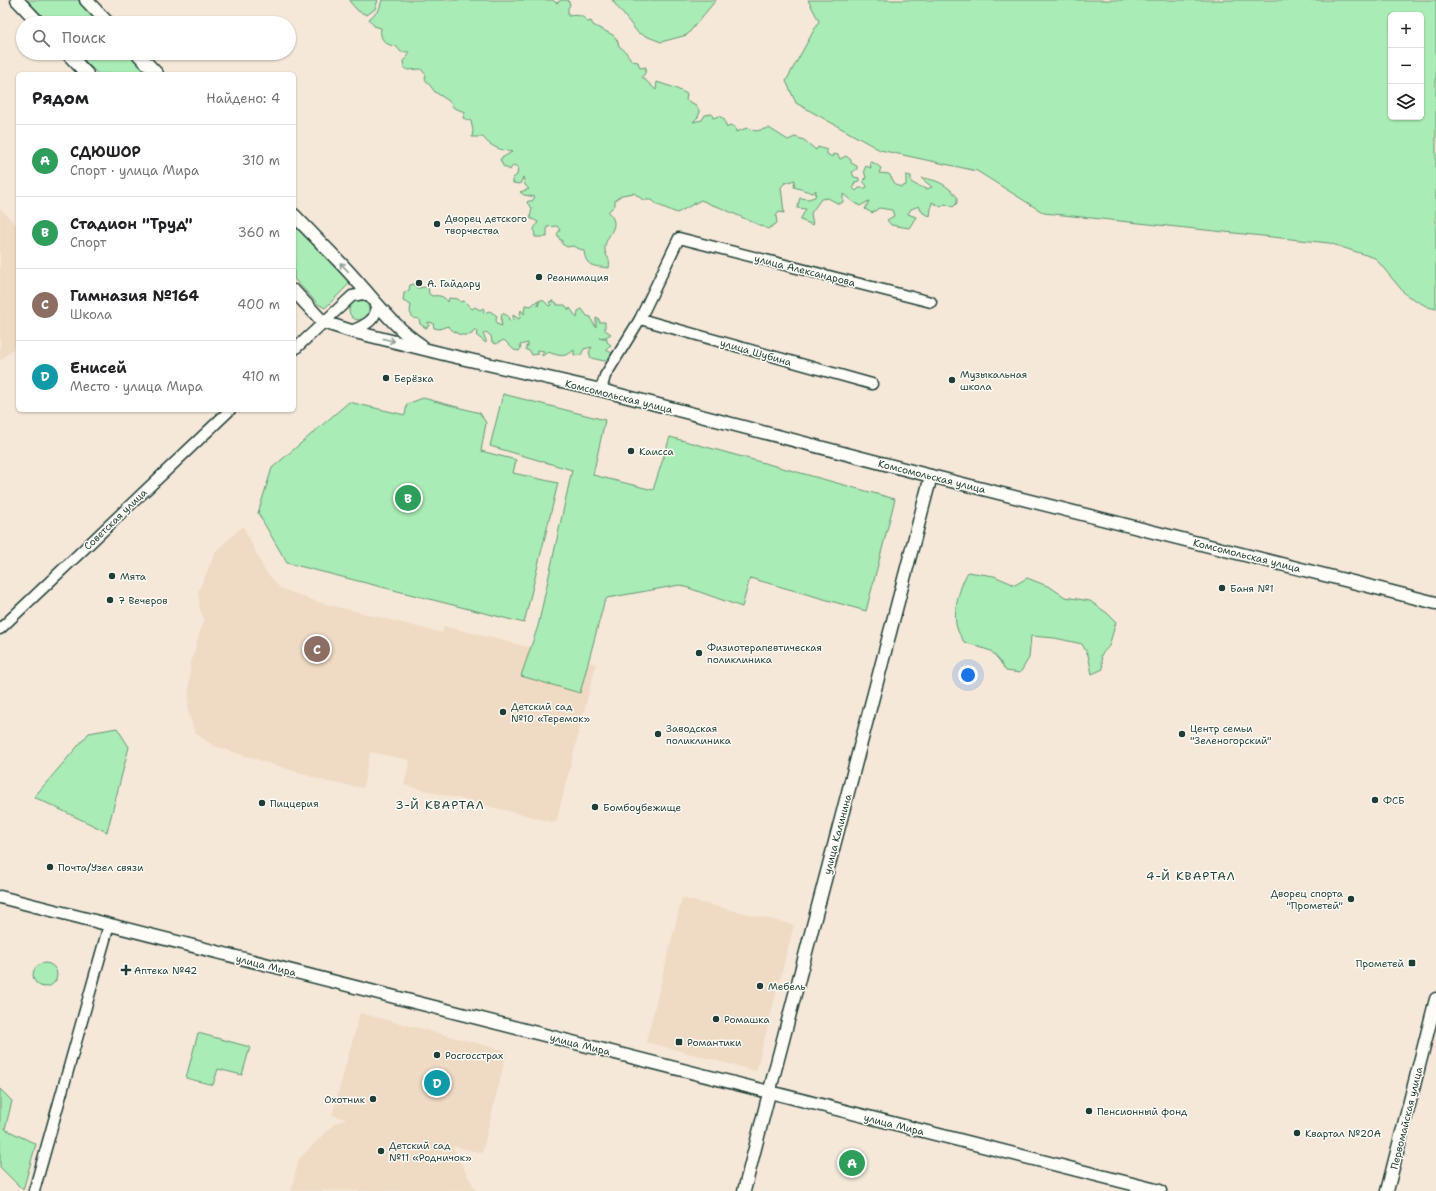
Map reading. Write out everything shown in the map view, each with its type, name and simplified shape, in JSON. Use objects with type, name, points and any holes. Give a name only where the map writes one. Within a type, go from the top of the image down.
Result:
[{"type":"street","points":[[17,0],[32,16]]},
{"type":"street","points":[[86,0],[101,16]]},
{"type":"street","points":[[74,60],[85,72]]},
{"type":"street","points":[[144,60],[156,72]]},
{"type":"street","name":"Комсомольская улица","points":[[296,217],[354,277],[372,300],[407,336],[429,350]]},
{"type":"street","name":"улица Александрова","points":[[640,319],[679,238],[931,302]]},
{"type":"street","name":"Комсомольская улица","points":[[296,293],[324,322],[352,331],[601,390],[931,476],[1436,603]]},
{"type":"street","points":[[296,348],[352,296],[363,294],[372,300],[376,307],[373,318],[364,326],[352,331]]},
{"type":"street","points":[[601,390],[605,376],[640,319]]},
{"type":"street","name":"улица Шубина","points":[[640,319],[872,384]]},
{"type":"street","name":"Советская улица","points":[[0,629],[228,412]]},
{"type":"street","name":"улица Калинина","points":[[744,1191],[931,476]]},
{"type":"street","name":"улица Мира","points":[[0,897],[1160,1191]]},
{"type":"street","points":[[34,1191],[109,925]]},
{"type":"street","name":"Первомайская улица","points":[[1388,1191],[1436,998]]},
{"type":"shaded area","points":[[0,208],[16,225],[16,346],[0,361]]},
{"type":"shaded area","points":[[243,526],[264,569],[280,588],[318,602],[442,633],[444,626],[596,664],[556,823],[404,785],[410,760],[370,752],[363,788],[328,782],[214,746],[195,733],[188,711],[190,666],[204,618],[200,611],[198,592],[216,551]]},
{"type":"shaded area","points":[[682,898],[794,925],[756,1071],[646,1042]]},
{"type":"shaded area","points":[[360,1013],[507,1051],[482,1153],[452,1146],[476,1191],[291,1191],[299,1159],[335,1123],[346,1119],[332,1115]]},
{"type":"green space","points":[[27,0],[78,0],[93,16],[42,16]]},
{"type":"green space","points":[[350,0],[378,0],[375,9],[367,15],[358,11]]},
{"type":"green space","points":[[382,0],[553,0],[556,3],[562,0],[568,0],[570,5],[568,8],[568,16],[581,16],[588,22],[591,21],[593,25],[613,35],[619,46],[625,51],[632,61],[638,62],[640,68],[646,67],[645,73],[642,77],[656,90],[657,82],[687,94],[686,100],[696,105],[700,112],[698,117],[693,122],[702,120],[705,115],[712,114],[713,118],[719,116],[724,119],[727,128],[730,125],[735,127],[736,132],[747,128],[756,131],[769,128],[788,140],[795,137],[804,140],[816,150],[818,147],[827,150],[827,154],[832,157],[833,154],[838,155],[840,159],[846,156],[851,160],[851,163],[857,166],[857,169],[852,172],[854,177],[859,178],[859,181],[855,182],[853,188],[856,191],[859,188],[866,188],[867,186],[863,181],[866,178],[864,170],[866,166],[871,168],[870,162],[881,168],[879,173],[889,174],[896,185],[901,187],[906,185],[906,175],[911,176],[911,182],[927,189],[932,187],[921,178],[941,183],[950,189],[957,197],[957,203],[953,207],[945,204],[941,207],[932,202],[930,216],[923,213],[919,206],[911,209],[908,214],[916,217],[909,228],[891,225],[887,220],[894,216],[892,210],[879,208],[872,213],[865,209],[869,201],[860,206],[843,194],[843,202],[839,204],[828,198],[821,199],[811,213],[813,225],[800,220],[806,209],[797,208],[800,198],[808,199],[815,197],[816,190],[813,193],[794,187],[795,180],[785,183],[781,187],[784,213],[779,212],[776,216],[777,223],[768,229],[701,200],[677,213],[658,205],[652,200],[643,200],[634,193],[622,195],[615,200],[615,205],[608,212],[614,222],[614,227],[605,245],[605,250],[609,259],[609,268],[592,265],[587,261],[584,251],[573,246],[567,247],[562,244],[562,240],[560,240],[557,234],[560,230],[557,226],[547,227],[547,237],[535,237],[534,229],[538,222],[530,218],[532,208],[527,203],[528,201],[532,201],[535,197],[524,195],[520,192],[529,189],[525,185],[523,177],[520,184],[513,183],[513,178],[517,175],[518,167],[513,165],[510,170],[503,166],[500,159],[512,152],[492,146],[483,137],[472,137],[473,131],[471,121],[463,118],[465,112],[454,108],[449,101],[435,92],[425,79],[426,75],[421,69],[408,70],[404,68],[403,61],[409,55],[409,52],[401,52],[396,46],[386,43],[381,35],[381,28],[374,26],[369,19],[379,10]]},
{"type":"green space","points":[[612,0],[716,0],[687,35],[661,42],[638,33]]},
{"type":"green space","points":[[808,0],[1436,0],[1436,309],[1428,307],[1406,295],[1375,258],[1329,243],[1044,213],[977,171],[880,150],[796,103],[786,81],[819,21]]},
{"type":"green space","points":[[84,60],[136,60],[147,72],[96,72]]},
{"type":"green space","points":[[296,227],[350,283],[325,308],[318,304],[296,281]]},
{"type":"green space","points":[[414,284],[417,288],[428,287],[429,294],[432,296],[441,296],[448,302],[449,298],[458,299],[461,302],[464,301],[472,309],[475,307],[480,310],[483,308],[483,313],[490,311],[497,316],[497,324],[502,326],[502,313],[508,316],[509,321],[513,320],[513,315],[519,319],[521,310],[524,314],[525,305],[531,306],[538,300],[538,306],[540,300],[543,300],[549,306],[551,305],[549,302],[552,301],[557,303],[557,305],[565,305],[569,310],[570,308],[577,318],[578,311],[582,309],[587,316],[591,317],[596,327],[596,318],[599,319],[599,322],[605,322],[605,330],[611,334],[606,337],[599,338],[607,338],[607,342],[611,345],[606,350],[614,354],[610,360],[604,361],[591,358],[589,352],[592,347],[584,349],[581,355],[574,355],[574,350],[565,355],[548,352],[542,356],[544,351],[538,350],[536,351],[539,354],[532,355],[530,351],[526,350],[528,343],[520,345],[521,348],[519,351],[514,350],[504,340],[496,344],[492,342],[491,336],[486,332],[483,334],[486,343],[476,335],[478,333],[477,330],[474,330],[472,334],[462,335],[456,333],[448,326],[439,329],[434,328],[433,323],[428,322],[429,326],[426,328],[420,324],[419,319],[413,318],[410,312],[411,305],[403,301],[404,293],[409,290],[410,285]]},
{"type":"green space","points":[[359,300],[366,303],[369,310],[366,317],[359,320],[352,317],[349,310],[352,303]]},
{"type":"green space","points":[[503,394],[605,420],[593,475],[653,490],[670,437],[895,499],[866,611],[750,578],[742,607],[680,585],[607,598],[604,603],[580,693],[521,676],[538,626],[572,470],[490,446]]},
{"type":"green space","points":[[423,398],[480,413],[486,423],[481,451],[516,460],[513,473],[558,483],[524,623],[287,563],[258,513],[272,468],[349,402],[405,415],[407,404]]},
{"type":"green space","points":[[968,572],[994,576],[1015,585],[1027,578],[1050,587],[1065,597],[1090,601],[1107,613],[1116,622],[1109,646],[1101,655],[1103,669],[1092,674],[1088,655],[1082,644],[1055,638],[1031,636],[1029,658],[1020,673],[1006,671],[991,651],[964,642],[957,630],[955,615],[962,584]]},
{"type":"green space","points":[[117,728],[129,747],[107,832],[34,797],[89,733]]},
{"type":"green space","points":[[45,963],[54,966],[57,975],[54,984],[45,987],[36,984],[33,975],[36,966]]},
{"type":"green space","points":[[198,1033],[250,1047],[242,1075],[218,1069],[213,1085],[186,1078]]},
{"type":"green space","points":[[0,1089],[12,1101],[5,1129],[36,1144],[23,1190],[0,1167]]},
{"type":"place","name":"Дворец детского творчества","points":[[437,224]]},
{"type":"place","name":"Реанимация","points":[[539,277]]},
{"type":"place","name":"А. Гайдару","points":[[419,283]]},
{"type":"place","name":"Берёзка","points":[[386,378]]},
{"type":"place","name":"Музыкальная школа","points":[[952,380]]},
{"type":"place","name":"Каисса","points":[[631,451]]},
{"type":"place","name":"Стадион \"Труд\"","points":[[408,498]]},
{"type":"place","name":"Мята","points":[[112,576]]},
{"type":"place","name":"Баня №1","points":[[1222,588]]},
{"type":"place","name":"7 Вечеров","points":[[110,600]]},
{"type":"place","name":"Гимназия №164","points":[[317,649]]},
{"type":"place","name":"Физиотерапевтическая поликлиника","points":[[699,653]]},
{"type":"place","name":"Детский сад №10 «Теремок»","points":[[503,712]]},
{"type":"place","name":"Заводская поликлиника","points":[[658,734]]},
{"type":"place","name":"Центр семьи \"Зеленогорский\"","points":[[1182,734]]},
{"type":"place","name":"ФСБ","points":[[1375,800]]},
{"type":"place","name":"Пиццерия","points":[[262,803]]},
{"type":"place","name":"Бомбоубежище","points":[[595,807]]},
{"type":"place","name":"Почта/Узел связи","points":[[50,867]]},
{"type":"place","name":"Дворец спорта \"Прометей\"","points":[[1351,899]]},
{"type":"place","name":"Прометей","points":[[1412,963]]},
{"type":"place","name":"Аптека №42","points":[[126,970]]},
{"type":"place","name":"Мебель","points":[[760,986]]},
{"type":"place","name":"Ромашка","points":[[716,1019]]},
{"type":"place","name":"Романтики","points":[[679,1042]]},
{"type":"place","name":"Росгосстрах","points":[[437,1055]]},
{"type":"place","name":"Енисей","points":[[437,1083]]},
{"type":"place","name":"Охотник","points":[[373,1099]]},
{"type":"place","name":"Пенсионный фонд","points":[[1089,1111]]},
{"type":"place","name":"Квартал №20А","points":[[1297,1133]]},
{"type":"place","name":"Детский сад №11 «Родничок»","points":[[381,1151]]},
{"type":"place","name":"СДЮШОР","points":[[852,1163]]},
{"type":"district","name":"3-Й КВАРТАЛ","points":[[440,805]]},
{"type":"district","name":"4-Й КВАРТАЛ","points":[[1191,876]]}]
